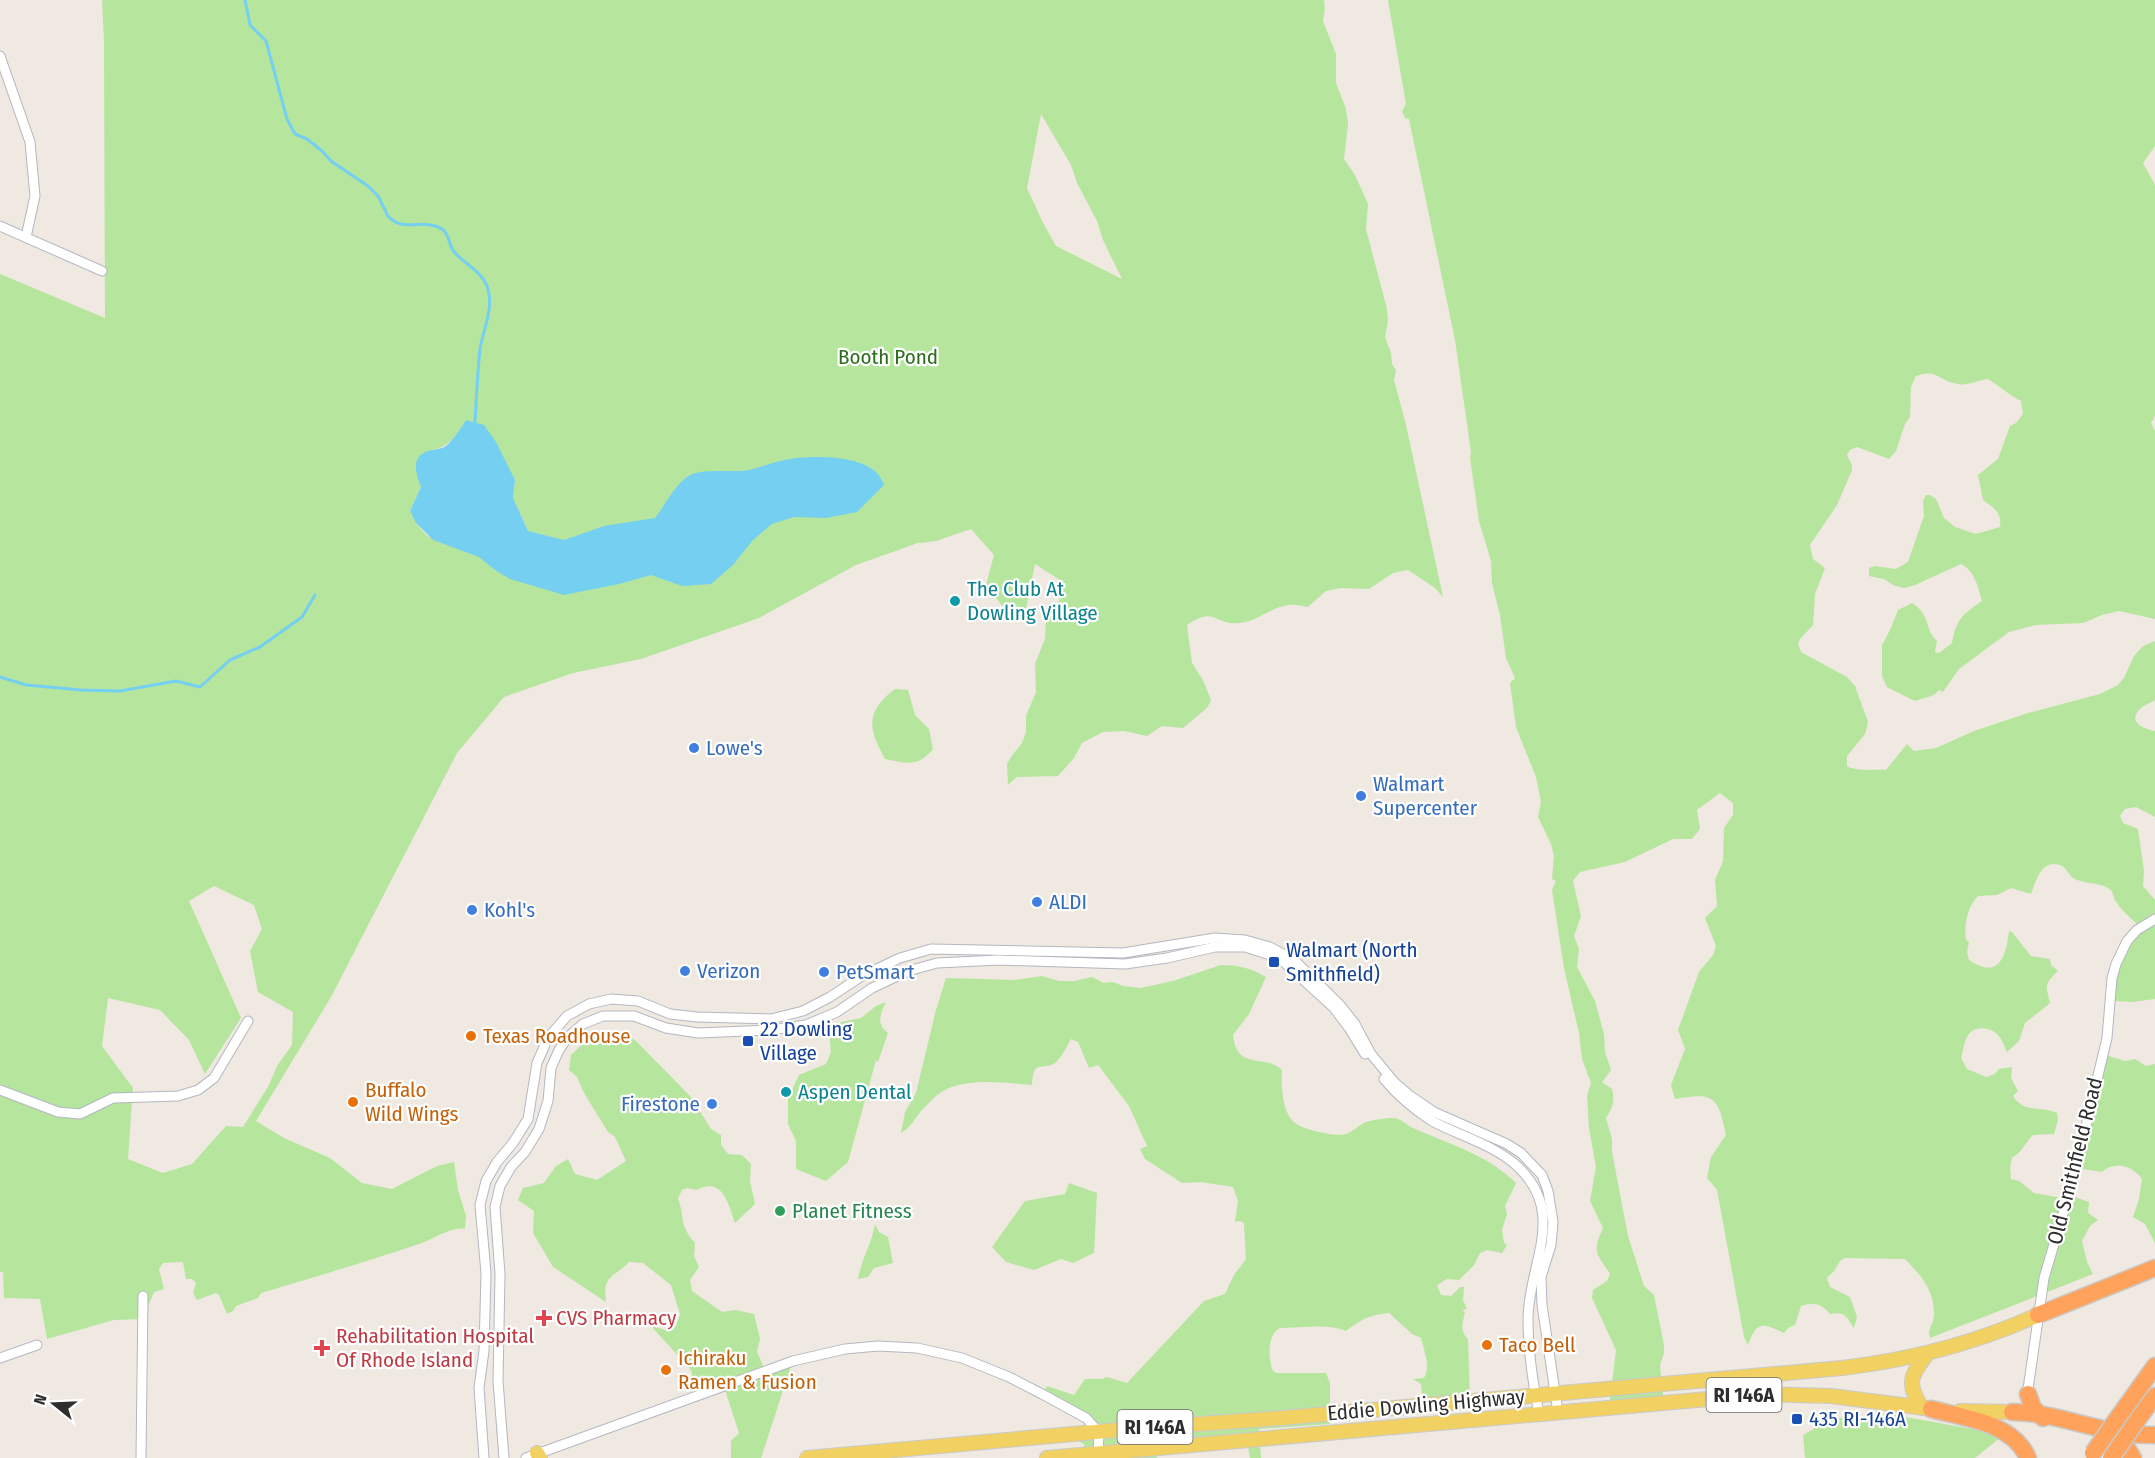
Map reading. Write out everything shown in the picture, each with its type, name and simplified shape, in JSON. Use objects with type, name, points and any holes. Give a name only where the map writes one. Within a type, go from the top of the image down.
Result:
[{"type":"highway","name":"RI 146A","points":[[2038,1315],[2155,1268]]},
{"type":"highway","points":[[2091,1456],[2155,1366]]},
{"type":"highway","points":[[2028,1394],[2037,1413],[2050,1421],[2118,1441],[2129,1449],[2133,1458]]},
{"type":"highway","points":[[2111,1458],[2155,1396]]},
{"type":"highway","points":[[1927,1409],[2002,1430],[2018,1443],[2028,1458]]},
{"type":"highway","name":"RI 146A","points":[[2012,1412],[2037,1413],[2131,1434],[2155,1435]]},
{"type":"main road","name":"Eddie Dowling Highway","points":[[807,1458],[1876,1364],[1928,1353],[1986,1336],[2038,1315]]},
{"type":"main road","points":[[1927,1409],[1912,1391],[1911,1383],[1916,1368],[1928,1353]]},
{"type":"main road","name":"Eddie Dowling Highway","points":[[1047,1458],[1098,1456],[1782,1393],[1849,1398],[1927,1409]]},
{"type":"main road","name":"RI 146A","points":[[1927,1409],[2012,1412]]},
{"type":"street","points":[[0,56],[30,142],[35,196],[26,237]]},
{"type":"street","points":[[0,226],[102,271]]},
{"type":"street","name":"Old Smithfield Road","points":[[2028,1394],[2044,1278],[2075,1170],[2107,1038],[2112,978],[2127,941],[2137,930],[2155,919]]},
{"type":"street","points":[[484,1458],[479,1388],[484,1351],[486,1273],[480,1206],[486,1181],[528,1119],[537,1063],[548,1038],[567,1016],[589,1004],[611,999],[638,1001],[670,1014],[771,1019],[803,1011],[862,976],[890,963],[931,949],[1123,953],[1215,938],[1245,940],[1270,947],[1294,960],[1340,1005],[1355,1024],[1371,1054],[1408,1095],[1434,1112],[1508,1144],[1542,1175],[1548,1191],[1553,1222],[1551,1245],[1541,1277],[1542,1305],[1558,1412]]},
{"type":"street","points":[[504,1458],[498,1381],[500,1274],[495,1207],[500,1186],[539,1129],[548,1101],[551,1068],[559,1050],[568,1037],[582,1024],[603,1016],[634,1016],[666,1028],[698,1033],[771,1030],[806,1025],[837,1012],[872,988],[908,971],[937,963],[998,960],[1125,964],[1167,958],[1215,947],[1245,947],[1280,958],[1334,1008],[1367,1058],[1393,1090],[1431,1120],[1502,1154],[1529,1179],[1538,1196],[1545,1224],[1543,1244],[1531,1286],[1528,1320],[1539,1414]]},
{"type":"street","points":[[0,1090],[58,1112],[80,1114],[113,1098],[178,1096],[198,1090],[214,1078],[248,1021]]},
{"type":"street","points":[[141,1458],[143,1296]]},
{"type":"street","points":[[1529,1306],[1542,1305]]},
{"type":"street","points":[[0,1358],[38,1345]]},
{"type":"street","points":[[534,1456],[793,1361],[844,1349],[878,1346],[917,1348],[962,1358],[1009,1377],[1086,1418],[1099,1432],[1098,1456]]},
{"type":"street","points":[[2012,1412],[2025,1402],[2028,1394]]},
{"type":"green space","name":"Booth Pond","points":[[102,0],[1324,0],[1323,21],[1336,54],[1336,83],[1346,109],[1348,124],[1344,159],[1355,175],[1368,204],[1366,229],[1387,309],[1388,321],[1385,337],[1392,364],[1396,370],[1394,380],[1443,597],[1435,588],[1408,570],[1393,573],[1369,589],[1341,588],[1326,591],[1308,607],[1282,606],[1247,622],[1231,623],[1210,616],[1197,619],[1187,625],[1192,663],[1203,680],[1211,700],[1207,708],[1183,728],[1162,726],[1147,736],[1124,731],[1103,732],[1082,743],[1074,758],[1058,776],[1017,777],[1008,785],[1007,764],[1022,743],[1026,732],[1026,716],[1036,692],[1035,664],[1045,639],[1046,622],[1060,599],[1060,580],[1035,564],[1025,614],[1013,620],[986,585],[994,555],[971,529],[936,541],[918,543],[856,565],[759,618],[641,659],[573,673],[504,697],[457,753],[331,997],[256,1121],[284,1138],[330,1158],[362,1183],[392,1189],[437,1166],[454,1162],[458,1190],[466,1216],[465,1229],[450,1231],[402,1250],[261,1293],[258,1298],[236,1306],[227,1314],[216,1293],[197,1300],[193,1293],[196,1283],[192,1279],[186,1279],[183,1262],[163,1263],[159,1269],[164,1289],[154,1292],[143,1319],[114,1320],[47,1339],[40,1299],[4,1298],[3,1272],[0,1272],[0,274],[105,318]],"holes":[[[1041,114],[1071,165],[1077,183],[1097,221],[1103,240],[1122,279],[1056,246],[1043,223],[1027,188]],[[466,420],[515,480],[513,498],[528,531],[566,541],[495,570],[480,557],[440,543],[425,533],[410,511],[421,487],[431,450],[442,447],[456,435]],[[214,886],[254,905],[262,929],[250,951],[258,992],[293,1012],[292,1045],[277,1066],[269,1085],[243,1127],[226,1126],[192,1164],[163,1173],[128,1159],[133,1088],[102,1046],[108,998],[160,1010],[189,1040],[205,1074],[241,1018],[189,901]]]},
{"type":"green space","points":[[1388,0],[2155,0],[2155,146],[2143,163],[2155,185],[2155,416],[2151,423],[2155,431],[2155,619],[2119,611],[2083,623],[2036,625],[2009,632],[1959,669],[1943,692],[1939,690],[1934,695],[1915,701],[1887,687],[1882,676],[1882,645],[1898,610],[1912,603],[1922,612],[1930,632],[1937,641],[1935,652],[1939,653],[1952,643],[1961,618],[1982,601],[1973,575],[1961,564],[1904,588],[1884,579],[1869,576],[1869,568],[1875,566],[1896,569],[1908,562],[1924,516],[1923,501],[1926,495],[1936,499],[1944,518],[1955,527],[1976,534],[2000,527],[1998,514],[1983,500],[1978,475],[1998,459],[2010,426],[2016,423],[2023,414],[2021,401],[1988,379],[1961,384],[1928,373],[1916,376],[1911,387],[1910,417],[1905,424],[1896,451],[1889,459],[1857,447],[1850,450],[1847,455],[1852,470],[1837,505],[1810,545],[1813,559],[1825,568],[1815,594],[1813,625],[1798,644],[1801,652],[1847,677],[1855,686],[1868,722],[1865,734],[1847,756],[1847,766],[1861,770],[1886,770],[1907,744],[1914,751],[1936,748],[1974,731],[2028,713],[2100,694],[2118,685],[2124,678],[2134,656],[2143,646],[2155,641],[2155,700],[2141,708],[2135,717],[2142,727],[2155,731],[2155,817],[2136,807],[2125,809],[2120,816],[2123,823],[2138,829],[2144,871],[2143,886],[2155,900],[2155,999],[2132,1002],[2112,1001],[2111,972],[2139,926],[2119,906],[2110,890],[2104,886],[2073,878],[2060,865],[2048,865],[2040,872],[2031,894],[2011,888],[1997,895],[1978,896],[1971,906],[1966,922],[1965,934],[1969,942],[1967,952],[1969,960],[1979,966],[1987,968],[1999,963],[2006,949],[2009,931],[2031,956],[2050,959],[2051,965],[2058,971],[2047,985],[2050,1002],[2025,1023],[2019,1041],[2007,1052],[1995,1032],[1978,1028],[1968,1035],[1961,1058],[1967,1069],[1986,1077],[1995,1074],[1999,1069],[2012,1067],[2011,1078],[2018,1091],[2013,1096],[2017,1102],[2027,1107],[2057,1113],[2058,1120],[2054,1134],[2033,1135],[2012,1158],[2011,1179],[2019,1181],[2034,1193],[2067,1199],[2072,1196],[2089,1202],[2088,1213],[2098,1220],[2090,1226],[2082,1241],[2087,1262],[2093,1274],[1930,1338],[1929,1332],[1934,1316],[1932,1299],[1926,1284],[1905,1259],[1845,1258],[1827,1278],[1830,1287],[1850,1297],[1857,1317],[1854,1328],[1843,1314],[1830,1314],[1817,1305],[1806,1305],[1801,1306],[1795,1325],[1784,1333],[1761,1326],[1754,1331],[1748,1345],[1744,1337],[1717,1190],[1707,1178],[1711,1157],[1726,1135],[1720,1112],[1717,1105],[1707,1097],[1675,1099],[1671,1085],[1685,1049],[1678,1030],[1699,972],[1713,955],[1716,946],[1705,918],[1717,906],[1715,880],[1723,861],[1724,828],[1733,815],[1733,803],[1720,793],[1697,810],[1700,829],[1692,839],[1673,839],[1625,862],[1580,872],[1573,881],[1581,916],[1574,936],[1579,949],[1577,967],[1595,1001],[1611,1070],[1602,1082],[1612,1089],[1613,1093],[1613,1104],[1606,1118],[1612,1139],[1612,1152],[1628,1236],[1644,1286],[1654,1295],[1664,1345],[1660,1365],[1664,1404],[1609,1408],[1616,1350],[1592,1298],[1593,1290],[1607,1281],[1610,1274],[1597,1252],[1597,1243],[1603,1228],[1590,1201],[1596,1167],[1589,1128],[1587,1096],[1591,1083],[1582,1059],[1579,1033],[1564,968],[1552,890],[1556,881],[1552,879],[1554,856],[1538,817],[1541,802],[1536,777],[1516,727],[1510,683],[1515,678],[1506,658],[1500,615],[1492,583],[1491,561],[1479,521],[1455,340],[1409,119],[1405,118],[1402,111],[1406,104]]},
{"type":"green space","points":[[895,689],[908,690],[915,715],[929,729],[933,749],[916,762],[905,763],[885,759],[875,738],[872,721],[874,713],[885,697]]},
{"type":"green space","points":[[1221,965],[1244,968],[1266,977],[1249,1014],[1233,1035],[1240,1054],[1246,1058],[1275,1065],[1282,1070],[1285,1105],[1290,1118],[1297,1124],[1316,1131],[1340,1135],[1349,1133],[1366,1122],[1396,1118],[1413,1128],[1481,1158],[1516,1183],[1505,1206],[1507,1214],[1502,1230],[1504,1243],[1507,1245],[1502,1253],[1487,1250],[1480,1253],[1474,1265],[1459,1280],[1447,1279],[1437,1285],[1441,1295],[1451,1296],[1460,1287],[1464,1287],[1463,1300],[1467,1309],[1462,1310],[1465,1312],[1462,1326],[1463,1333],[1468,1339],[1470,1402],[1423,1406],[1421,1384],[1413,1379],[1424,1378],[1427,1369],[1421,1338],[1412,1334],[1389,1313],[1366,1318],[1346,1331],[1322,1327],[1280,1328],[1271,1341],[1270,1360],[1273,1371],[1277,1373],[1326,1373],[1330,1383],[1330,1424],[1259,1429],[1261,1458],[1250,1458],[1247,1441],[1155,1449],[1157,1458],[1099,1458],[1085,1453],[1084,1444],[1068,1436],[1106,1426],[1066,1411],[1042,1394],[1047,1386],[1074,1395],[1085,1379],[1107,1377],[1127,1383],[1204,1301],[1225,1294],[1234,1275],[1246,1259],[1244,1223],[1235,1222],[1238,1201],[1233,1187],[1201,1182],[1182,1183],[1145,1159],[1140,1149],[1147,1146],[1129,1106],[1098,1065],[1089,1068],[1078,1042],[1071,1039],[1057,1061],[1037,1068],[1032,1085],[975,1082],[953,1087],[936,1096],[901,1133],[905,1112],[916,1093],[946,978],[1015,980],[1042,976],[1059,981],[1074,981],[1092,977],[1104,983],[1113,982],[1140,988],[1173,981]]},
{"type":"green space","points":[[886,1002],[880,1019],[884,1030],[888,1033],[878,1062],[876,1060],[848,1162],[826,1181],[796,1169],[796,1141],[788,1124],[788,1099],[799,1075],[826,1064],[831,1052],[829,1032],[841,1022],[861,1018],[876,1006]]},
{"type":"green space","points":[[594,1033],[619,1033],[635,1040],[691,1097],[711,1129],[721,1135],[721,1145],[728,1154],[742,1155],[751,1164],[750,1181],[755,1204],[735,1223],[727,1200],[718,1189],[712,1186],[696,1190],[687,1188],[682,1190],[678,1198],[684,1226],[695,1243],[694,1256],[699,1267],[690,1280],[692,1291],[722,1312],[736,1310],[754,1314],[760,1339],[757,1352],[766,1372],[791,1366],[761,1458],[731,1458],[731,1441],[739,1433],[725,1390],[696,1396],[691,1370],[651,1326],[669,1331],[676,1326],[680,1314],[671,1285],[643,1263],[629,1262],[608,1281],[605,1293],[606,1302],[553,1267],[533,1233],[534,1211],[518,1200],[523,1188],[544,1183],[556,1166],[568,1159],[575,1174],[597,1180],[626,1161],[615,1137],[608,1132],[577,1077],[569,1070],[571,1055]]},
{"type":"green space","points":[[2102,1054],[2125,1061],[2135,1059],[2146,1066],[2155,1064],[2155,1243],[2145,1224],[2133,1217],[2142,1179],[2138,1174],[2124,1166],[2112,1166],[2102,1172],[2077,1168]]},
{"type":"green space","points":[[1069,1183],[1097,1193],[1094,1253],[1073,1263],[1061,1259],[1034,1270],[1006,1262],[992,1247],[1025,1201],[1065,1194]]},
{"type":"green space","points":[[875,1224],[879,1232],[888,1237],[893,1263],[874,1268],[868,1277],[858,1279],[872,1238]]},
{"type":"green space","points":[[1889,1414],[1989,1432],[2001,1437],[1975,1458],[1805,1458],[1803,1435],[1827,1417]]},
{"type":"water","points":[[466,420],[484,425],[496,442],[515,480],[513,498],[528,531],[564,540],[604,526],[655,518],[680,484],[696,473],[742,471],[794,458],[819,457],[858,462],[878,474],[884,485],[857,512],[826,518],[794,517],[772,524],[753,540],[733,565],[711,584],[682,586],[651,575],[564,595],[510,579],[479,557],[433,540],[416,523],[410,511],[421,487],[416,470],[417,460],[425,452],[446,446]]},
{"type":"waterway","points":[[245,0],[250,25],[266,41],[287,119],[295,134],[307,139],[331,161],[368,186],[378,196],[387,214]]},
{"type":"waterway","points":[[387,215],[405,225],[424,224],[442,229],[455,253],[477,272],[487,286],[490,302],[480,349],[476,405]]},
{"type":"waterway","points":[[475,422],[476,406]]},
{"type":"waterway","points":[[0,677],[26,685],[81,690],[120,691],[176,681],[200,687],[230,660],[260,647],[302,617],[315,595]]},
{"type":"place","name":"The Club At Dowling Village","points":[[955,601]]},
{"type":"place","name":"Lowe's","points":[[694,748]]},
{"type":"place","name":"Walmart Supercenter","points":[[1361,796]]},
{"type":"place","name":"ALDI","points":[[1037,902]]},
{"type":"place","name":"Kohl's","points":[[472,910]]},
{"type":"place","name":"Walmart (North Smithfield)","points":[[1274,962]]},
{"type":"place","name":"Verizon","points":[[685,971]]},
{"type":"place","name":"PetSmart","points":[[824,972]]},
{"type":"place","name":"Texas Roadhouse","points":[[471,1036]]},
{"type":"place","name":"22 Dowling Village","points":[[748,1041]]},
{"type":"place","name":"Aspen Dental","points":[[786,1092]]},
{"type":"place","name":"Buffalo Wild Wings","points":[[353,1102]]},
{"type":"place","name":"Firestone","points":[[712,1104]]},
{"type":"place","name":"Planet Fitness","points":[[780,1211]]},
{"type":"place","name":"CVS Pharmacy","points":[[544,1318]]},
{"type":"place","name":"Taco Bell","points":[[1487,1345]]},
{"type":"place","name":"Rehabilitation Hospital Of Rhode Island","points":[[322,1348]]},
{"type":"place","name":"Ichiraku Ramen & Fusion","points":[[666,1370]]},
{"type":"place","name":"435 RI-146A","points":[[1797,1419]]}]
